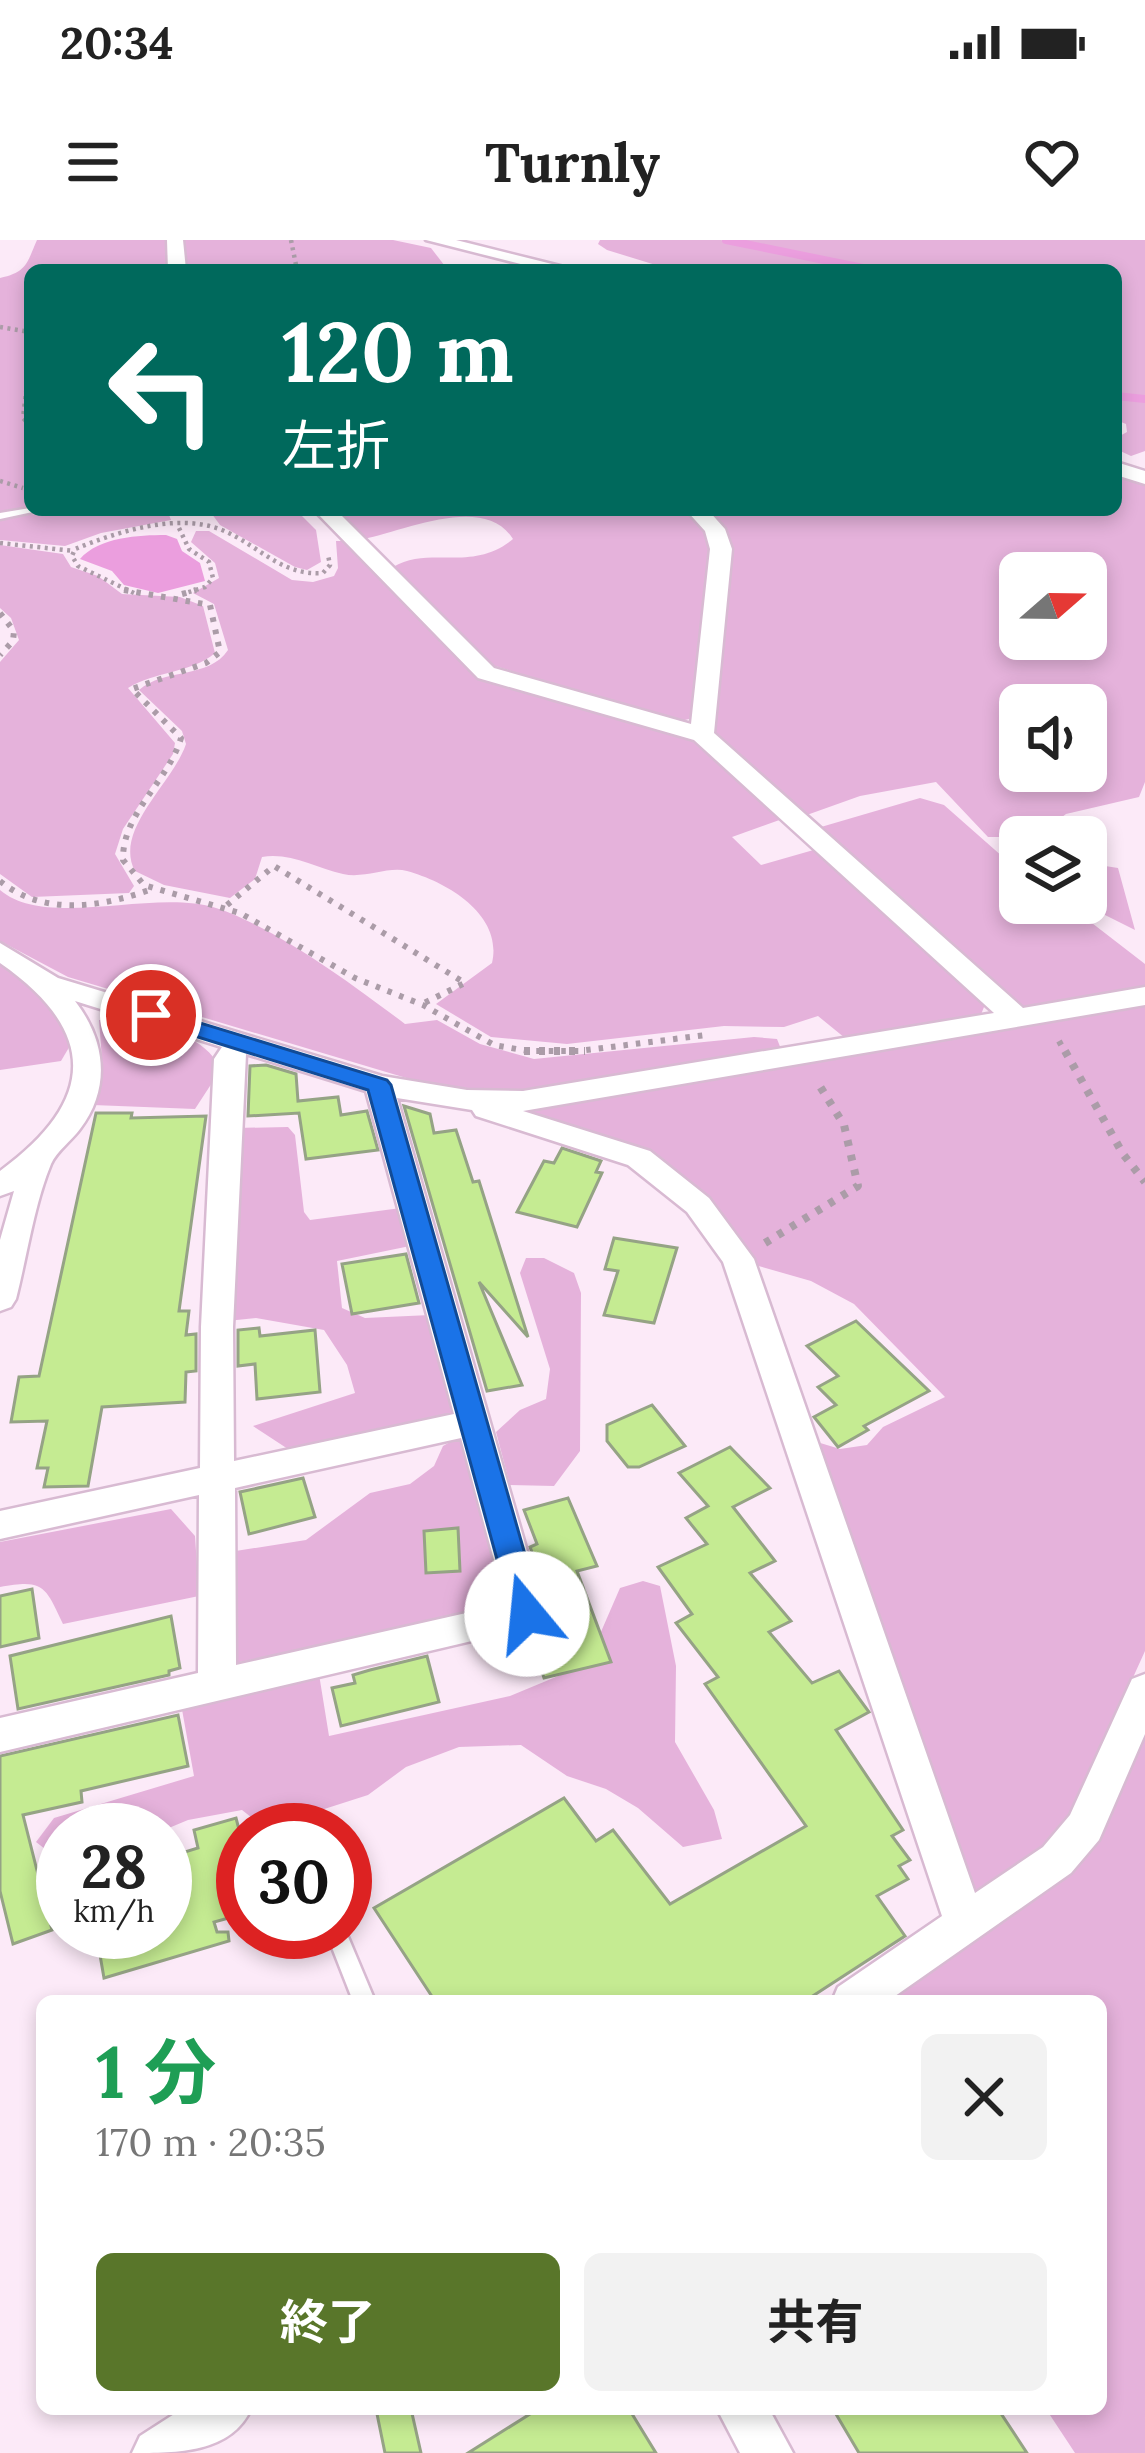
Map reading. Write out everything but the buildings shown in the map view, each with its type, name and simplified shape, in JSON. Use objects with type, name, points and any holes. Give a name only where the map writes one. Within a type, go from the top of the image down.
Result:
[{"type":"street","points":[[433,240],[540,264]]},
{"type":"street","points":[[330,516],[486,673],[702,735],[1030,1016]]},
{"type":"street","points":[[702,516],[715,529],[721,549],[702,735]]},
{"type":"street","points":[[0,951],[48,984],[77,1016],[92,1064],[78,1113],[42,1156],[0,1186]]},
{"type":"street","points":[[48,984],[379,1085],[467,1100],[523,1101],[1145,996]]},
{"type":"street","points":[[217,1685],[217,1328],[227,1059],[239,1042]]},
{"type":"street","points":[[0,1735],[527,1614],[379,1085]]},
{"type":"street","points":[[467,1100],[508,1118],[593,1140],[639,1158],[698,1205],[738,1259],[964,1924]]},
{"type":"street","points":[[0,1156],[42,1156]]},
{"type":"street","points":[[0,1299],[42,1156]]},
{"type":"street","points":[[0,1526],[470,1423]]},
{"type":"street","points":[[862,1995],[1058,1860],[1085,1826],[1145,1690]]},
{"type":"street","points":[[745,2415],[768,2453]]},
{"type":"lane","points":[[347,1959],[362,1995]]},
{"type":"path","points":[[0,542],[74,550],[111,536],[207,525],[294,573],[308,576],[323,573],[330,565],[320,516]]},
{"type":"path","points":[[74,550],[71,556],[78,566],[104,574],[126,591],[181,595],[205,587],[213,578],[209,562],[189,549],[179,528]]},
{"type":"path","points":[[181,595],[209,605],[221,652],[204,666],[132,689],[181,738],[177,756],[128,831],[122,853],[129,873],[153,888],[226,906],[361,982],[421,1004],[506,1048],[565,1050],[715,1035]]},
{"type":"path","points":[[0,614],[14,631],[13,640],[0,655]]},
{"type":"path","points":[[226,906],[274,866],[465,983],[421,1004]]},
{"type":"path","points":[[0,880],[30,902],[45,903],[123,898],[153,888]]},
{"type":"path","points":[[1030,1016],[1145,1182]]},
{"type":"path","points":[[738,1259],[859,1186],[844,1125],[800,1053]]},
{"type":"shaded area","points":[[37,240],[167,240],[169,264],[25,264]]},
{"type":"shaded area","points":[[182,240],[393,240],[431,248],[443,264],[184,264]]},
{"type":"shaded area","points":[[600,240],[721,240],[839,264],[652,264],[598,244]]},
{"type":"shaded area","points":[[736,240],[1145,240],[1145,398],[1122,395],[1122,264],[850,264]]},
{"type":"shaded area","points":[[24,265],[24,509],[0,512],[0,278]]},
{"type":"shaded area","points":[[1122,398],[1145,401],[1145,451],[1131,456],[1122,452],[1126,424],[1122,422]]},
{"type":"shaded area","points":[[1122,474],[1145,482],[1145,782],[1139,797],[1063,816],[999,816],[999,837],[988,837],[936,782],[860,796],[804,816],[711,733],[728,550],[705,516],[1122,516]]},
{"type":"shaded area","points":[[169,516],[171,520],[101,533],[65,546],[0,540],[0,519]]},
{"type":"shaded area","points":[[213,516],[302,516],[316,530],[321,562],[307,570],[295,567],[220,525]]},
{"type":"shaded area","points":[[340,516],[692,516],[713,541],[698,717],[676,722],[492,665],[393,567],[421,558],[467,557],[498,549],[513,539],[500,525],[484,518],[443,519],[363,539]]},
{"type":"shaded area","points":[[196,531],[209,531],[292,580],[313,582],[334,576],[336,541],[344,541],[480,676],[691,740],[785,818],[732,837],[761,865],[817,849],[986,1002],[980,1017],[845,1038],[818,1016],[784,1027],[724,1026],[567,1044],[491,1037],[436,1004],[492,963],[493,946],[481,916],[440,884],[407,871],[351,875],[272,856],[262,857],[255,879],[230,898],[164,885],[135,871],[130,855],[138,823],[186,744],[182,731],[139,690],[210,665],[228,650],[214,604],[193,593],[219,578],[215,563],[191,542]]},
{"type":"shaded area","points":[[166,535],[177,539],[182,551],[200,563],[205,581],[158,593],[124,585],[112,571],[80,559],[108,542]]},
{"type":"shaded area","points":[[0,545],[63,554],[71,567],[98,576],[122,594],[180,597],[203,606],[215,653],[196,665],[128,688],[175,743],[173,754],[123,829],[115,854],[134,886],[129,893],[32,897],[0,874],[0,662],[19,640],[11,618],[0,608]]},
{"type":"shaded area","points":[[920,798],[944,805],[999,853],[999,924],[1093,924],[1145,964],[1145,988],[1030,1008],[1016,1005],[821,827]]},
{"type":"shaded area","points":[[1107,866],[1118,868],[1135,930],[1107,916]]},
{"type":"shaded area","points":[[0,890],[45,907],[162,902],[216,908],[289,943],[405,1024],[437,1020],[480,1044],[534,1059],[754,1037],[777,1039],[781,1049],[529,1091],[480,1090],[413,1080],[68,977],[0,941]]},
{"type":"shaded area","points":[[0,963],[45,994],[71,1044],[61,1061],[0,1070]]},
{"type":"shaded area","points":[[1145,1004],[1145,1651],[1068,1821],[1032,1859],[981,1898],[965,1892],[817,1442],[840,1449],[867,1445],[883,1427],[945,1397],[854,1304],[811,1281],[755,1265],[638,1148],[510,1111]]},
{"type":"shaded area","points":[[132,1018],[182,1035],[214,1057],[221,1069],[195,1109],[93,1105],[103,1073],[99,1020]]},
{"type":"shaded area","points":[[288,1127],[295,1135],[304,1212],[310,1220],[401,1208],[410,1246],[337,1261],[342,1308],[365,1318],[430,1315],[452,1416],[288,1449],[253,1426],[355,1393],[347,1365],[324,1330],[256,1318],[227,1321],[235,1128]]},
{"type":"shaded area","points":[[526,1258],[544,1258],[574,1273],[581,1293],[580,1451],[554,1486],[510,1485],[496,1432],[520,1410],[546,1399],[550,1369],[520,1273]]},
{"type":"shaded area","points":[[464,1434],[510,1607],[230,1664],[223,1553],[306,1540],[370,1493],[410,1484],[434,1466],[443,1446]]},
{"type":"shaded area","points":[[171,1509],[195,1536],[199,1596],[63,1624],[41,1588],[26,1584],[0,1587],[0,1542]]},
{"type":"shaded area","points":[[643,1581],[660,1586],[676,1666],[675,1742],[714,1810],[722,1839],[683,1847],[638,1808],[606,1789],[567,1776],[521,1745],[459,1747],[406,1767],[368,1795],[343,1803],[216,1803],[216,1815],[192,1819],[192,1803],[104,1803],[194,1776],[181,1704],[318,1668],[329,1736],[510,1696],[587,1664],[620,1588]]},
{"type":"shaded area","points":[[1145,1722],[1145,2453],[1075,2453],[1050,2415],[1107,2415],[1107,1995],[886,1995],[1077,1862]]},
{"type":"waterway","points":[[726,240],[844,264]]},
{"type":"waterway","points":[[1122,397],[1145,399]]},
{"type":"route","points":[[151,1015],[379,1085],[527,1614]]}]
